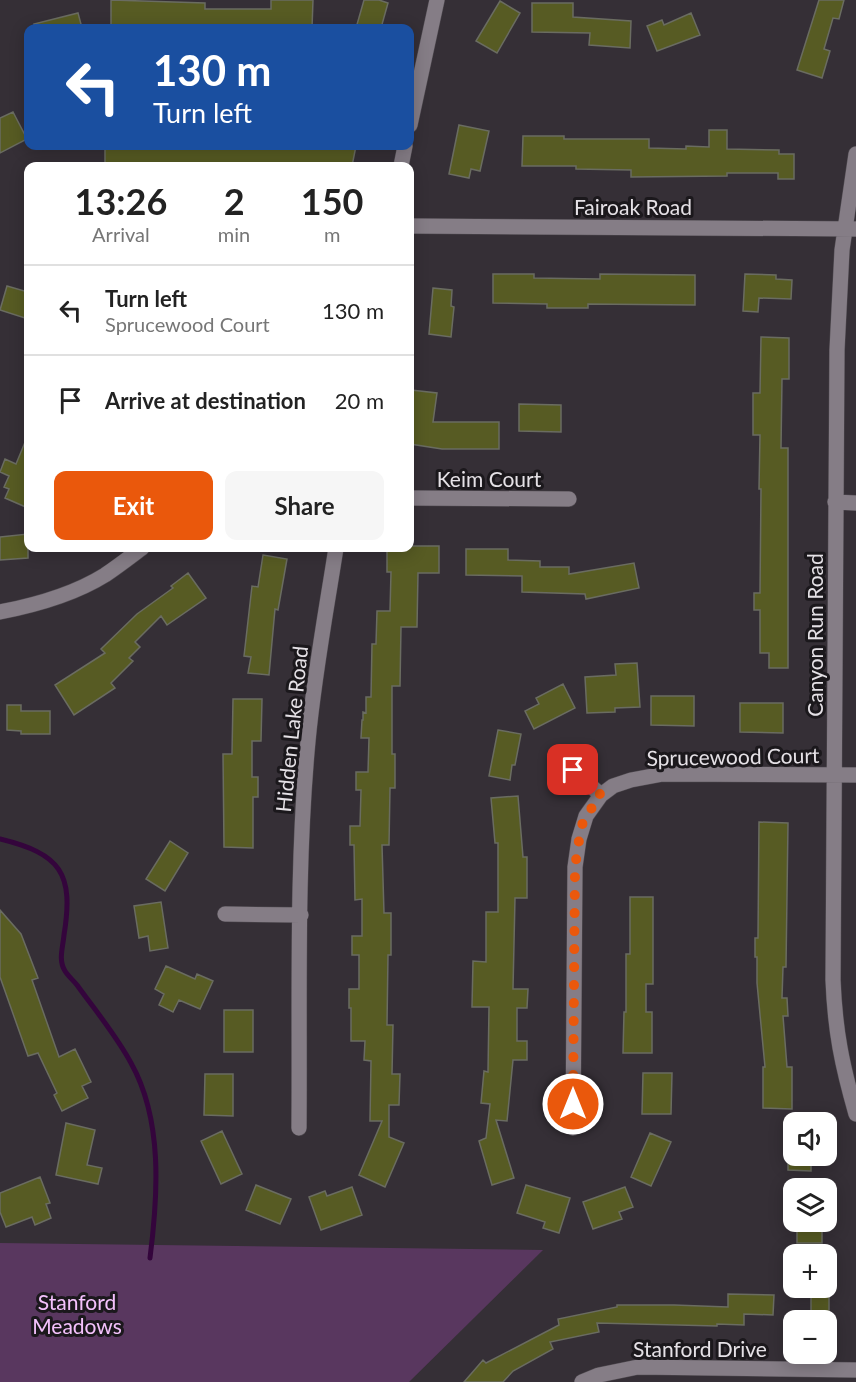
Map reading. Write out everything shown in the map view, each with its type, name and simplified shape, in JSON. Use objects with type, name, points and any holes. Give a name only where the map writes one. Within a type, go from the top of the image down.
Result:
[{"type":"street","points":[[414,106],[437,0]]},
{"type":"street","name":"Canyon Run Road","points":[[856,154],[850,229],[840,280],[837,350],[833,980],[835,1021],[847,1086],[856,1113]]},
{"type":"street","name":"Fairoak Road","points":[[414,226],[850,229]]},
{"type":"street","name":"Keim Court","points":[[414,498],[568,499]]},
{"type":"street","points":[[835,502],[856,503]]},
{"type":"street","name":"Hidden Lake Road","points":[[299,1128],[303,801],[308,740],[335,552]]},
{"type":"street","points":[[0,612],[38,605],[76,589],[104,575],[124,553]]},
{"type":"street","points":[[573,770],[601,795]]},
{"type":"street","name":"Sprucewood Court","points":[[573,1128],[575,867],[581,827],[601,795],[613,786],[663,774],[856,775]]},
{"type":"street","points":[[225,914],[301,915]]},
{"type":"street","name":"Stanford Drive","points":[[582,1382],[599,1375],[646,1367],[856,1370]]},
{"type":"green space","name":"Stanford Meadows","points":[[0,1243],[543,1250],[409,1382],[0,1382]]},
{"type":"building","points":[[111,0],[205,3],[205,9],[271,9],[271,0],[313,0],[312,24],[111,24]]},
{"type":"building","points":[[364,0],[379,0],[388,3],[382,24],[357,24]]},
{"type":"building","points":[[819,0],[844,0],[839,19],[833,18],[824,49],[830,51],[822,78],[797,70]]},
{"type":"building","points":[[500,1],[520,13],[497,53],[476,41]]},
{"type":"building","points":[[532,3],[573,3],[573,17],[631,21],[630,48],[589,45],[590,33],[532,32]]},
{"type":"building","points":[[78,13],[81,24],[34,24]]},
{"type":"building","points":[[691,13],[700,35],[657,51],[647,26],[662,20],[664,25]]},
{"type":"building","points":[[13,112],[24,133],[24,141],[0,153],[0,118]]},
{"type":"building","points":[[459,125],[489,131],[480,171],[471,169],[469,178],[449,174]]},
{"type":"building","points":[[709,130],[727,130],[727,149],[779,150],[779,154],[794,154],[794,179],[778,179],[778,173],[631,177],[631,170],[576,169],[576,166],[522,166],[523,136],[564,136],[564,139],[649,139],[649,148],[686,149],[686,146],[709,147]]},
{"type":"building","points":[[105,150],[355,150],[353,162],[105,162]]},
{"type":"building","points":[[493,274],[534,274],[534,278],[600,279],[600,274],[695,275],[695,305],[588,304],[588,308],[547,308],[547,304],[493,303]]},
{"type":"building","points":[[745,274],[776,275],[776,279],[792,280],[791,299],[759,298],[758,312],[743,311]]},
{"type":"building","points":[[7,286],[24,291],[24,318],[0,310]]},
{"type":"building","points":[[433,288],[452,290],[451,306],[454,307],[451,337],[429,334]]},
{"type":"building","points":[[761,337],[789,338],[789,379],[782,379],[781,448],[788,448],[788,668],[769,668],[769,653],[760,653],[760,610],[754,610],[754,593],[760,593],[761,489],[759,489],[760,435],[753,435],[753,393],[760,393]]},
{"type":"building","points":[[414,390],[437,393],[433,422],[499,422],[499,449],[442,449],[414,445]]},
{"type":"building","points":[[519,404],[561,405],[561,432],[519,431]]},
{"type":"building","points":[[24,445],[24,506],[5,498],[9,489],[4,487],[9,476],[0,472],[5,459],[16,464]]},
{"type":"building","points":[[24,534],[24,552],[28,552],[28,558],[0,560],[0,537]]},
{"type":"building","points":[[414,546],[439,546],[439,573],[418,573],[417,627],[401,627],[400,686],[392,686],[392,754],[395,754],[395,788],[390,788],[389,845],[382,845],[384,913],[391,913],[387,1025],[393,1025],[392,1074],[400,1074],[399,1105],[389,1105],[389,1137],[404,1143],[385,1187],[359,1175],[382,1121],[370,1121],[371,1061],[364,1060],[365,1041],[351,1041],[349,989],[359,989],[359,955],[352,955],[352,936],[362,936],[362,899],[355,900],[354,845],[350,845],[350,826],[360,826],[361,790],[356,790],[356,772],[368,772],[369,738],[361,738],[362,720],[363,712],[366,713],[366,697],[371,697],[372,644],[376,644],[377,611],[390,611],[391,572],[387,572],[387,552],[414,552]]},
{"type":"building","points":[[466,549],[508,549],[508,560],[540,561],[540,567],[569,567],[569,574],[634,563],[639,588],[586,599],[585,594],[522,592],[522,576],[466,575]]},
{"type":"building","points":[[263,555],[287,559],[278,610],[275,609],[269,675],[248,673],[251,657],[244,656],[252,586],[258,587]]},
{"type":"building","points":[[188,573],[206,598],[167,625],[161,616],[135,642],[140,647],[129,658],[133,661],[111,683],[115,688],[74,715],[55,685],[105,653],[101,649],[137,614],[173,588],[171,586]]},
{"type":"building","points":[[637,663],[640,707],[615,708],[615,712],[587,713],[585,677],[616,675],[615,664]]},
{"type":"building","points":[[563,684],[575,708],[534,729],[525,711],[539,704],[536,698]]},
{"type":"building","points":[[651,696],[694,696],[694,726],[651,725]]},
{"type":"building","points":[[233,699],[262,699],[261,741],[252,741],[252,777],[258,777],[258,797],[253,797],[253,848],[224,847],[223,754],[232,754]]},
{"type":"building","points":[[740,703],[783,703],[783,733],[740,732]]},
{"type":"building","points":[[7,705],[21,705],[21,711],[50,711],[50,734],[21,734],[21,731],[7,730]]},
{"type":"building","points":[[498,730],[521,734],[510,780],[489,776]]},
{"type":"building","points":[[518,796],[523,857],[527,857],[527,898],[515,898],[513,989],[528,989],[527,1008],[517,1008],[517,1041],[527,1041],[527,1060],[513,1060],[507,1121],[496,1120],[514,1178],[492,1185],[479,1141],[486,1138],[490,1104],[481,1103],[484,1071],[488,1072],[489,1007],[472,1007],[473,961],[486,962],[486,912],[498,912],[498,843],[495,843],[491,798]]},
{"type":"building","points":[[759,822],[788,823],[786,967],[783,967],[782,998],[787,998],[788,1016],[783,1016],[787,1067],[792,1067],[792,1109],[763,1108],[763,1067],[765,1067],[757,983],[757,957],[755,957],[755,938],[758,938]]},
{"type":"building","points":[[170,841],[188,853],[165,891],[146,879]]},
{"type":"building","points":[[630,897],[653,897],[653,984],[646,984],[646,1012],[652,1012],[652,1053],[623,1053],[626,954],[630,954]]},
{"type":"building","points":[[161,902],[168,948],[150,951],[148,936],[139,938],[134,906]]},
{"type":"building","points":[[0,910],[21,934],[38,978],[32,980],[59,1057],[75,1049],[91,1082],[82,1086],[88,1098],[62,1111],[54,1095],[57,1093],[38,1053],[28,1056],[0,977]]},
{"type":"building","points":[[166,966],[195,979],[197,974],[213,981],[200,1009],[179,1000],[173,1012],[159,1005],[164,994],[155,989]]},
{"type":"building","points":[[224,1010],[253,1010],[253,1052],[224,1052]]},
{"type":"building","points":[[643,1073],[672,1073],[671,1114],[642,1114]]},
{"type":"building","points":[[205,1074],[233,1074],[233,1116],[204,1115]]},
{"type":"building","points":[[66,1123],[95,1130],[87,1165],[102,1168],[98,1184],[56,1175]]},
{"type":"building","points":[[222,1131],[242,1174],[221,1184],[201,1141]]},
{"type":"building","points":[[650,1133],[671,1142],[651,1186],[631,1177]]},
{"type":"building","points":[[788,1166],[811,1166],[811,1171],[788,1170]]},
{"type":"building","points":[[40,1177],[50,1203],[46,1204],[51,1218],[35,1225],[32,1217],[6,1227],[0,1212],[0,1193]]},
{"type":"building","points":[[256,1185],[291,1199],[280,1224],[246,1210]]},
{"type":"building","points":[[526,1185],[570,1198],[559,1233],[543,1228],[545,1222],[517,1213]]},
{"type":"building","points":[[352,1187],[362,1215],[321,1230],[309,1197],[325,1191],[327,1196]]},
{"type":"building","points":[[625,1187],[633,1207],[619,1212],[622,1219],[593,1229],[583,1202]]},
{"type":"building","points":[[797,1232],[822,1232],[822,1243],[797,1243]]},
{"type":"building","points":[[728,1294],[774,1295],[773,1315],[744,1314],[744,1325],[597,1323],[599,1332],[550,1342],[553,1349],[513,1371],[503,1382],[464,1382],[483,1360],[486,1363],[559,1325],[558,1319],[617,1307],[617,1305],[728,1307]]},
{"type":"building","points":[[811,1298],[829,1298],[829,1310],[811,1310]]},
{"type":"waterway","points":[[0,839],[37,852],[59,869],[67,896],[67,914],[61,953],[63,967],[119,1043],[141,1085],[149,1109],[156,1158],[155,1209],[150,1258]]},
{"type":"route","points":[[573,770],[601,795],[581,827],[575,867],[573,1104]]}]
